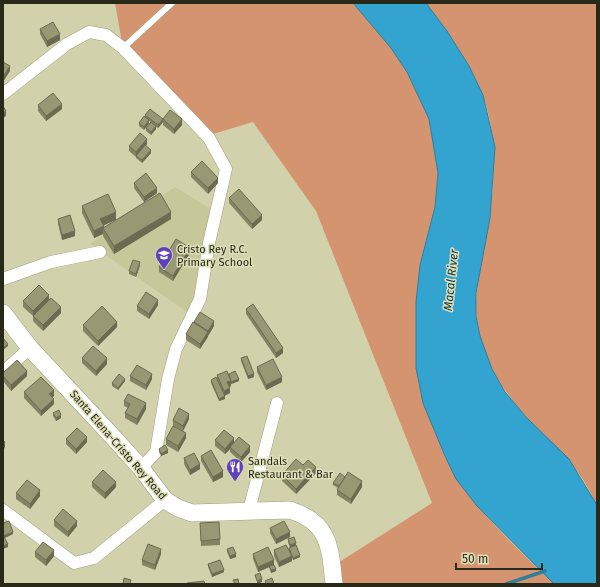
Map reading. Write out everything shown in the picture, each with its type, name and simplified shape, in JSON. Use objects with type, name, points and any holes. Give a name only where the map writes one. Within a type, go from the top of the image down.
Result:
[{"type":"main road","name":"Santa Elena-Cristo Rey Road","points":[[3,313],[30,348],[141,468],[165,500],[178,508],[192,513],[249,510],[290,510],[304,515],[316,523],[328,543],[334,584]]},
{"type":"street","points":[[3,94],[67,44],[89,32],[106,35],[123,48],[209,138],[226,169],[200,299],[176,349],[168,379],[156,452],[141,468]]},
{"type":"street","points":[[3,278],[51,262],[100,252]]},
{"type":"street","points":[[3,372],[30,348]]},
{"type":"street","points":[[249,510],[277,403]]},
{"type":"street","points":[[3,510],[74,563],[94,558],[165,500]]},
{"type":"lane","points":[[123,48],[172,3]]},
{"type":"shaded area","points":[[115,3],[353,3],[391,48],[407,72],[429,119],[438,173],[435,207],[420,265],[416,302],[445,456],[467,492],[480,508],[509,540],[554,584],[334,584],[333,566],[432,503],[316,211],[253,122],[213,134],[123,48]]},
{"type":"shaded area","points":[[426,3],[597,3],[597,505],[574,467],[529,420],[508,394],[491,367],[484,351],[479,335],[476,308],[478,281],[492,196],[493,143],[491,126],[488,110],[472,71],[458,48]]},
{"type":"shaded area","name":"Cristo Rey R.C. Primary School","points":[[175,187],[213,210],[197,296],[188,313],[90,244]]},
{"type":"water","name":"Macal River","points":[[353,3],[426,3],[447,31],[469,66],[483,95],[495,147],[490,218],[476,293],[476,316],[480,336],[492,369],[505,392],[526,417],[569,459],[597,505],[597,584],[554,584],[477,506],[456,479],[445,456],[423,403],[416,368],[416,302],[420,265],[435,207],[438,173],[429,119],[407,72],[391,48]]},
{"type":"building","points":[[53,22],[60,34],[47,41],[40,29]]},
{"type":"building","points":[[3,62],[10,66],[3,77]]},
{"type":"building","points":[[53,93],[62,104],[46,116],[38,105]]},
{"type":"building","points":[[3,106],[6,111],[3,113]]},
{"type":"building","points":[[150,109],[163,119],[158,125],[145,115]]},
{"type":"building","points":[[170,110],[182,119],[174,129],[163,119]]},
{"type":"building","points":[[144,116],[149,120],[144,127],[139,123]]},
{"type":"building","points":[[151,122],[156,126],[151,132],[146,128]]},
{"type":"building","points":[[140,133],[147,139],[136,152],[129,146]]},
{"type":"building","points":[[145,145],[151,150],[142,160],[136,156]]},
{"type":"building","points":[[202,161],[218,178],[208,188],[191,172]]},
{"type":"building","points":[[146,173],[157,188],[144,197],[134,183]]},
{"type":"building","points":[[239,189],[262,215],[252,224],[229,198]]},
{"type":"building","points":[[160,193],[171,212],[114,246],[103,228]]},
{"type":"building","points":[[108,194],[116,212],[100,219],[104,226],[94,231],[82,206]]},
{"type":"building","points":[[70,215],[75,231],[62,235],[58,219]]},
{"type":"building","points":[[176,239],[190,248],[173,276],[159,267]]},
{"type":"building","points":[[133,260],[140,262],[136,274],[129,271]]},
{"type":"building","points":[[39,285],[49,295],[33,311],[23,301]]},
{"type":"building","points":[[146,292],[158,300],[149,314],[137,306]]},
{"type":"building","points":[[51,298],[61,307],[43,325],[33,316]]},
{"type":"building","points":[[253,304],[283,348],[276,353],[246,309]]},
{"type":"building","points":[[102,306],[117,322],[98,341],[83,325]]},
{"type":"building","points":[[200,312],[214,321],[208,331],[194,322]]},
{"type":"building","points":[[193,322],[208,332],[200,344],[186,334]]},
{"type":"building","points":[[3,338],[8,344],[3,348]]},
{"type":"building","points":[[93,346],[107,358],[96,371],[82,358]]},
{"type":"building","points":[[247,356],[254,374],[248,376],[241,358]]},
{"type":"building","points":[[273,359],[282,377],[266,385],[257,367]]},
{"type":"building","points":[[17,360],[27,371],[11,385],[3,376],[3,373]]},
{"type":"building","points":[[137,365],[152,374],[146,385],[130,376]]},
{"type":"building","points":[[227,371],[231,381],[227,382],[230,388],[224,391],[217,375]]},
{"type":"building","points":[[235,371],[239,379],[231,382],[229,374]]},
{"type":"building","points":[[119,374],[125,379],[118,388],[112,383]]},
{"type":"building","points":[[41,377],[54,390],[49,394],[54,399],[41,411],[24,392]]},
{"type":"building","points":[[216,377],[225,396],[219,399],[211,380]]},
{"type":"building","points":[[128,394],[146,403],[137,419],[125,413],[130,404],[124,401]]},
{"type":"building","points":[[179,408],[189,414],[183,426],[173,420]]},
{"type":"building","points":[[59,410],[61,415],[56,418],[53,413]]},
{"type":"building","points":[[173,426],[186,433],[178,446],[166,439]]},
{"type":"building","points":[[77,428],[87,437],[76,449],[66,439]]},
{"type":"building","points":[[224,430],[234,438],[225,449],[215,440]]},
{"type":"building","points":[[239,437],[250,446],[241,457],[230,447]]},
{"type":"building","points":[[165,445],[168,450],[161,454],[159,449]]},
{"type":"building","points":[[211,450],[223,471],[213,477],[201,456]]},
{"type":"building","points":[[194,453],[200,464],[190,470],[184,458]]},
{"type":"building","points":[[296,459],[303,465],[308,460],[316,467],[296,489],[282,475]]},
{"type":"building","points":[[103,470],[116,482],[105,493],[92,482]]},
{"type":"building","points":[[348,472],[362,481],[351,499],[337,490]]},
{"type":"building","points":[[340,473],[345,477],[339,486],[333,483]]},
{"type":"building","points":[[27,480],[40,490],[30,504],[16,493]]},
{"type":"building","points":[[63,509],[77,521],[68,532],[54,520]]},
{"type":"building","points":[[9,521],[13,532],[3,536],[3,523]]},
{"type":"building","points":[[284,521],[290,532],[276,539],[270,528]]},
{"type":"building","points":[[219,522],[220,539],[201,541],[200,523]]},
{"type":"building","points":[[4,537],[8,544],[3,546],[3,538]]},
{"type":"building","points":[[294,537],[296,543],[290,545],[288,539]]},
{"type":"building","points":[[43,542],[54,550],[46,560],[35,552]]},
{"type":"building","points":[[148,544],[161,549],[155,565],[142,560]]},
{"type":"building","points":[[286,545],[292,556],[279,562],[274,550]]},
{"type":"building","points":[[296,545],[300,555],[293,558],[289,548]]},
{"type":"building","points":[[233,547],[236,554],[230,556],[227,549]]},
{"type":"building","points":[[268,547],[274,560],[258,567],[253,554]]},
{"type":"building","points":[[220,560],[224,570],[212,574],[208,564]]},
{"type":"building","points":[[274,565],[276,569],[271,570],[269,566]]},
{"type":"building","points":[[260,573],[262,579],[257,581],[255,575]]},
{"type":"building","points":[[124,578],[131,580],[130,584],[123,584]]},
{"type":"building","points":[[272,578],[274,584],[266,584],[265,581]]},
{"type":"building","points":[[238,579],[239,584],[235,584],[233,580]]},
{"type":"building","points":[[204,581],[205,584],[187,584],[187,583]]},
{"type":"waterway","points":[[506,584],[545,571]]},
{"type":"place","name":"Cristo Rey R.C. Primary School","points":[[164,270]]},
{"type":"place","name":"Sandals Restaurant & Bar","points":[[235,482]]}]
